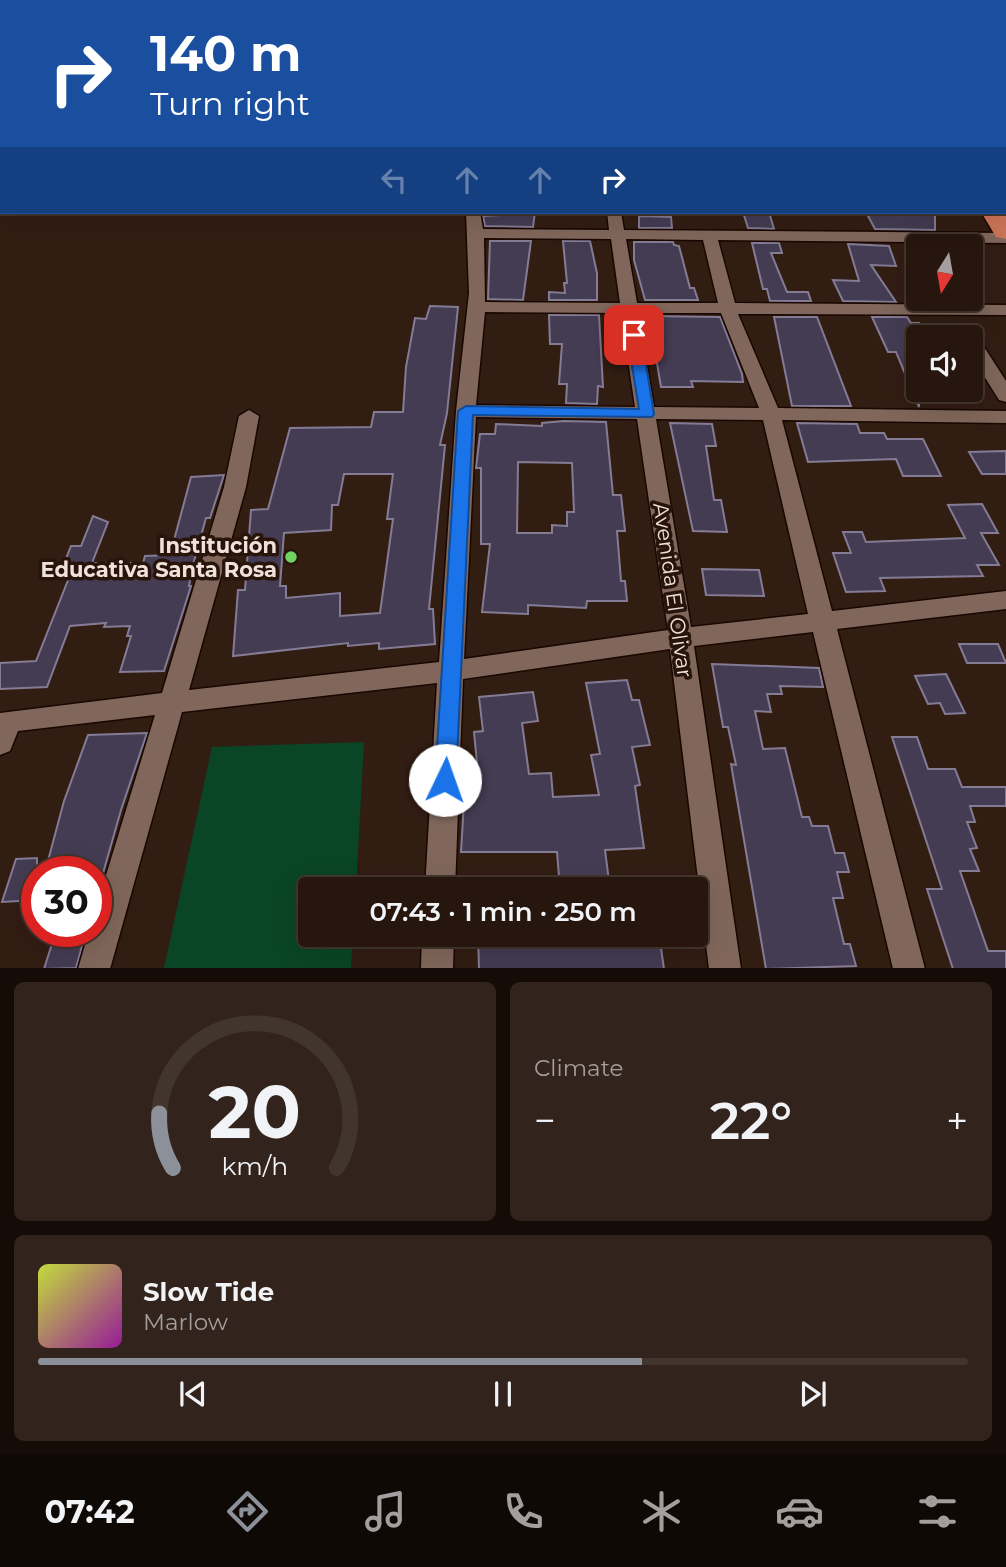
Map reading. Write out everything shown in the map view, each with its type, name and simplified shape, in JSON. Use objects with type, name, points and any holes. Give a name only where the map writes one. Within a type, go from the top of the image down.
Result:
[{"type":"street","points":[[441,877],[466,411],[478,307],[477,233],[472,214]]},
{"type":"street","points":[[477,233],[616,223],[709,235],[906,239]]},
{"type":"street","name":"Avenida El Olivar","points":[[616,223],[681,638],[725,968]]},
{"type":"street","points":[[942,234],[1002,225]]},
{"type":"street","points":[[709,235],[728,310],[771,415],[909,968]]},
{"type":"street","points":[[478,307],[728,310],[906,307]]},
{"type":"street","points":[[984,308],[1006,310]]},
{"type":"street","points":[[983,359],[1006,396]]},
{"type":"street","points":[[466,411],[1006,417]]},
{"type":"street","points":[[94,968],[235,487],[249,416]]},
{"type":"street","points":[[0,743],[9,721],[450,671],[681,638],[1006,600]]},
{"type":"street","points":[[437,968],[438,947]]},
{"type":"green space","points":[[364,742],[357,877],[298,877],[298,947],[352,947],[351,968],[164,968],[212,747]]},
{"type":"building","points":[[535,214],[533,227],[485,226],[483,216]]},
{"type":"building","points":[[744,214],[770,214],[774,229],[748,228]]},
{"type":"building","points":[[867,214],[935,215],[935,230],[875,229]]},
{"type":"building","points":[[639,216],[671,217],[672,228],[639,228]]},
{"type":"building","points":[[490,241],[531,241],[523,300],[488,299]]},
{"type":"building","points":[[563,241],[590,241],[597,273],[597,300],[549,300],[549,292],[565,293],[564,283],[567,283]]},
{"type":"building","points":[[634,242],[673,242],[679,246],[690,288],[694,288],[698,300],[645,300],[634,260]]},
{"type":"building","points":[[752,243],[779,243],[782,253],[771,253],[787,292],[808,292],[811,301],[770,301],[767,289],[763,289]]},
{"type":"building","points":[[848,244],[889,246],[896,266],[871,265],[896,302],[843,301],[833,280],[859,281]]},
{"type":"building","points":[[430,306],[458,307],[447,413],[440,445],[445,445],[429,609],[433,609],[435,644],[379,649],[379,643],[348,646],[348,643],[233,656],[238,590],[245,590],[251,510],[268,509],[290,428],[371,427],[374,412],[403,412],[406,367],[415,318],[426,319]],"holes":[[[344,474],[393,474],[387,519],[393,519],[380,613],[340,616],[340,593],[286,598],[286,586],[280,586],[284,533],[331,530],[332,505],[338,505]]]},
{"type":"building","points":[[549,315],[599,315],[603,387],[598,386],[597,404],[566,403],[567,384],[559,384],[562,344],[550,344]]},
{"type":"building","points":[[649,316],[720,317],[743,382],[691,381],[693,387],[661,387]]},
{"type":"building","points":[[774,317],[817,317],[851,406],[792,406]]},
{"type":"building","points":[[872,317],[907,317],[911,323],[919,323],[906,325],[906,376],[896,352],[888,352]]},
{"type":"building","points":[[606,422],[613,495],[621,495],[625,531],[617,531],[621,581],[625,581],[627,601],[587,601],[586,608],[528,605],[528,614],[482,612],[490,544],[481,544],[481,468],[476,468],[480,434],[495,434],[496,424],[542,426],[542,423]],"holes":[[[518,462],[572,463],[574,512],[567,512],[567,526],[552,525],[552,533],[517,533]]]},
{"type":"building","points":[[670,423],[712,424],[716,446],[706,446],[714,500],[721,500],[727,532],[693,531]]},
{"type":"building","points":[[797,423],[857,424],[860,433],[884,433],[887,439],[923,439],[941,476],[903,476],[896,459],[808,462]]},
{"type":"building","points":[[1006,451],[1006,474],[982,474],[969,452]]},
{"type":"building","points":[[224,475],[210,518],[206,518],[193,565],[191,586],[164,671],[120,672],[131,636],[127,636],[130,626],[104,627],[106,623],[70,626],[47,687],[0,689],[0,663],[36,661],[74,565],[63,566],[71,546],[81,546],[93,516],[108,522],[92,563],[143,563],[145,556],[170,555],[191,477]]},
{"type":"building","points":[[982,504],[998,533],[981,533],[999,565],[977,565],[983,576],[880,578],[885,591],[846,592],[833,553],[851,553],[843,532],[862,532],[866,542],[965,538],[948,505]]},
{"type":"building","points":[[702,569],[759,570],[764,596],[706,595]]},
{"type":"building","points":[[959,644],[998,644],[1006,663],[967,663]]},
{"type":"building","points":[[712,664],[819,668],[823,687],[780,686],[782,694],[767,694],[771,712],[755,711],[763,749],[785,748],[802,817],[809,817],[812,826],[828,826],[835,853],[844,853],[849,872],[837,872],[843,898],[833,898],[844,944],[850,944],[856,966],[766,968],[731,764],[736,765],[728,727],[723,727]]},
{"type":"building","points":[[946,674],[965,713],[945,714],[940,703],[928,704],[915,676]]},
{"type":"building","points":[[627,680],[632,700],[639,700],[650,745],[632,747],[640,785],[635,786],[644,848],[605,850],[608,877],[559,877],[557,852],[461,852],[465,784],[479,784],[474,732],[483,731],[479,697],[533,692],[538,721],[522,723],[529,774],[551,773],[553,797],[599,795],[591,755],[600,754],[586,683]]},
{"type":"building","points":[[147,733],[108,856],[49,856],[64,801],[88,735]]},
{"type":"building","points":[[892,737],[917,737],[928,769],[955,769],[962,787],[1006,787],[1006,806],[970,806],[975,822],[967,822],[977,848],[970,849],[979,871],[960,871],[988,951],[1006,951],[1006,968],[953,968],[927,889],[942,889]]},
{"type":"building","points":[[16,859],[21,859],[21,901],[2,902]]},
{"type":"building","points":[[51,947],[82,947],[76,968],[44,968]]},
{"type":"building","points":[[478,947],[661,947],[664,968],[479,968]]},
{"type":"place","name":"Institución Educativa Santa Rosa","points":[[291,557]]},
{"type":"route","points":[[445,780],[466,411],[647,414],[634,335]]}]
